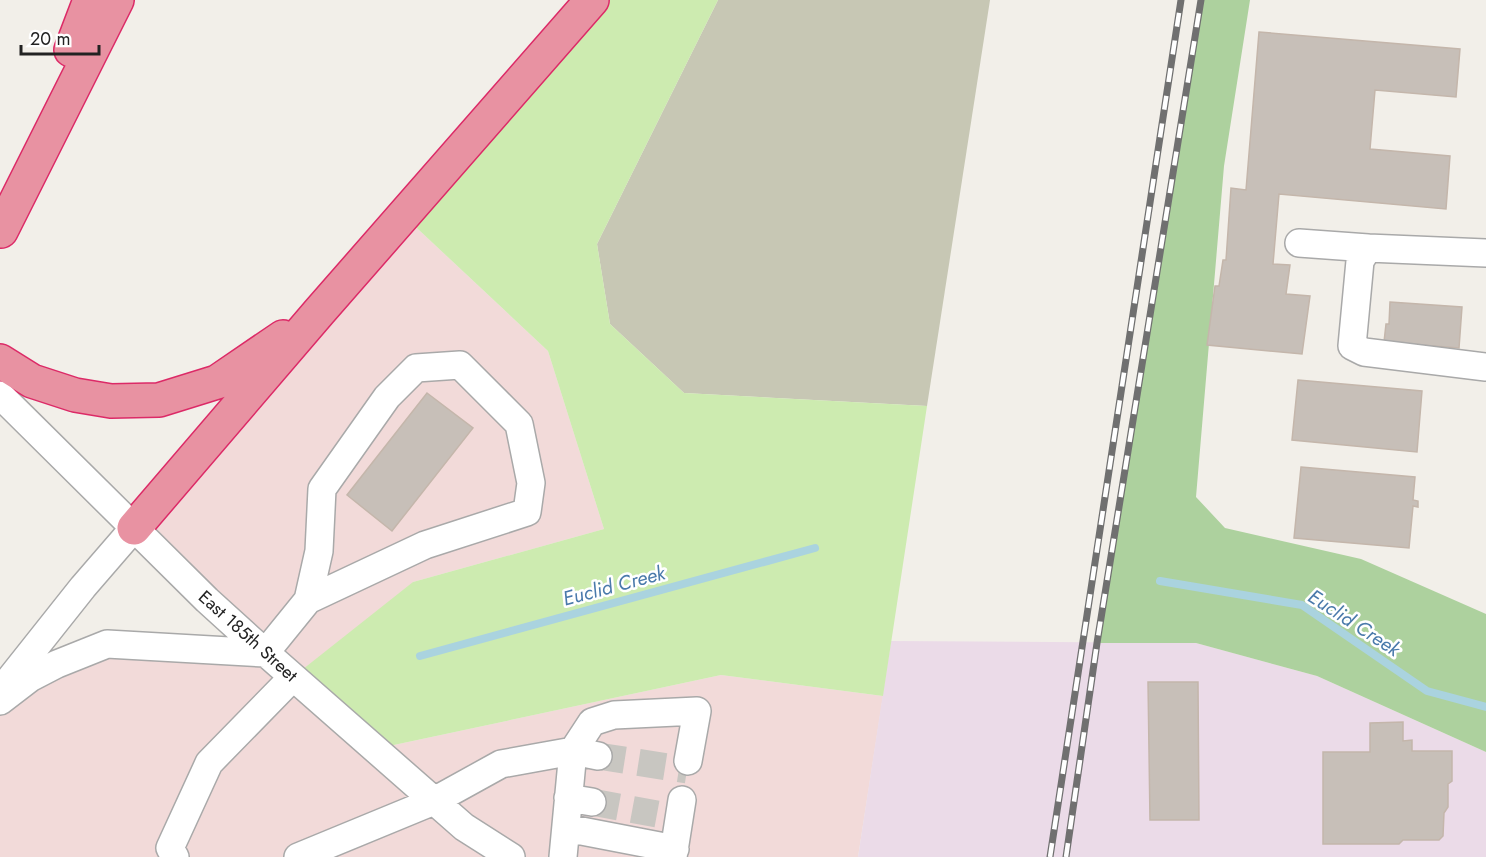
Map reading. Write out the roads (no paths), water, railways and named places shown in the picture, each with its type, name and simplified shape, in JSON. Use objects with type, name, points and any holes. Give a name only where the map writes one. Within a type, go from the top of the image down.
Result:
[{"type":"highway","points":[[1,232],[90,0]]},
{"type":"highway","points":[[1,232],[117,0]]},
{"type":"highway","points":[[134,528],[592,0]]},
{"type":"highway","points":[[0,361],[32,381],[75,395],[111,401],[159,400],[217,382],[319,312]]},
{"type":"street","points":[[1299,243],[1486,253]]},
{"type":"street","points":[[1368,248],[1360,261],[1352,346],[1364,352],[1486,367]]},
{"type":"street","points":[[0,701],[30,678],[57,664],[107,644],[265,653],[308,600],[320,551],[322,489],[387,397],[416,368],[460,365],[519,424],[531,483],[527,513],[425,544],[308,600]]},
{"type":"street","name":"East 185th Street","points":[[0,395],[207,600],[265,653],[464,827],[511,857]]},
{"type":"street","points":[[0,692],[83,587],[134,528]]},
{"type":"street","points":[[175,857],[170,848],[209,763],[293,677]]},
{"type":"street","points":[[563,857],[566,828],[580,800],[585,754],[592,722],[614,715],[697,711],[688,761]]},
{"type":"street","points":[[298,857],[434,801],[501,764],[585,754]]},
{"type":"street","points":[[566,828],[674,853],[673,810]]},
{"type":"waterway","name":"Euclid Creek","points":[[420,656],[815,548]]},
{"type":"waterway","name":"Euclid Creek","points":[[1160,581],[1302,605],[1427,691],[1486,707]]},
{"type":"tunnel","points":[[598,756],[687,770]]},
{"type":"tunnel","points":[[592,802],[657,814]]},
{"type":"railway","points":[[1050,857],[1181,0]]},
{"type":"railway","points":[[1066,857],[1097,643],[1201,0]]}]
